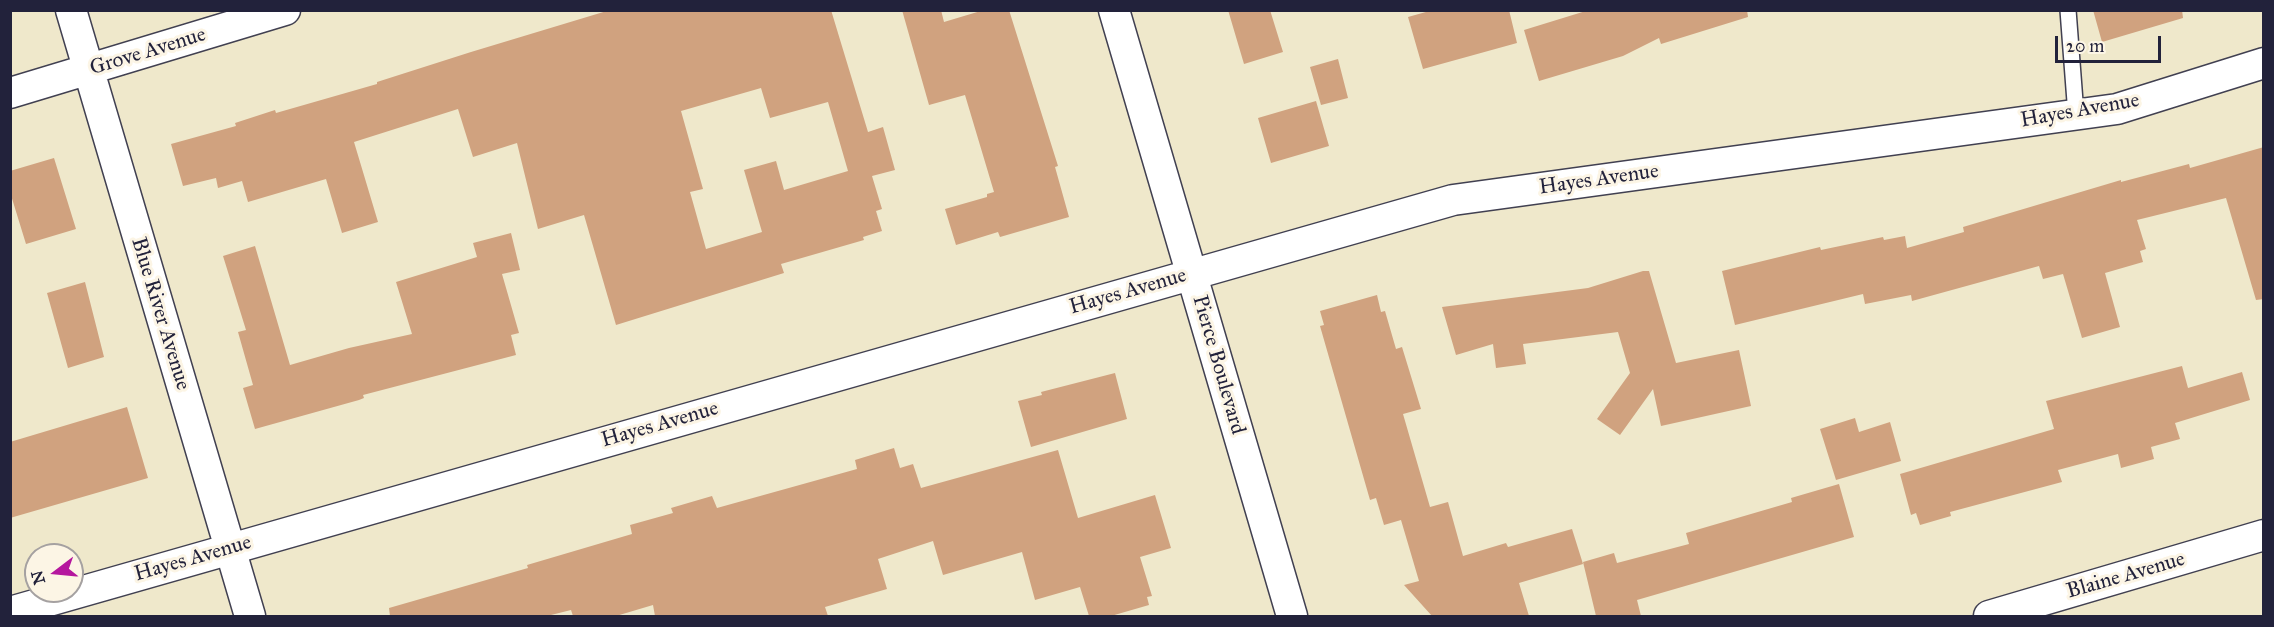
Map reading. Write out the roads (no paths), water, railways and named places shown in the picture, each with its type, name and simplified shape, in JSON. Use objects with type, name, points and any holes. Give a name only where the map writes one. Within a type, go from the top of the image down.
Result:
[{"type":"street","name":"Blue River Avenue","points":[[71,10],[250,616]]},
{"type":"street","name":"Grove Avenue","points":[[10,93],[285,10]]},
{"type":"street","name":"Pierce Boulevard","points":[[1114,10],[1292,616]]},
{"type":"street","name":"Hayes Avenue","points":[[10,612],[1191,273],[1454,200],[2117,109],[2264,63]]},
{"type":"street","name":"Blaine Avenue","points":[[1989,616],[2264,535]]},
{"type":"lane","points":[[2068,10],[2076,115]]}]
